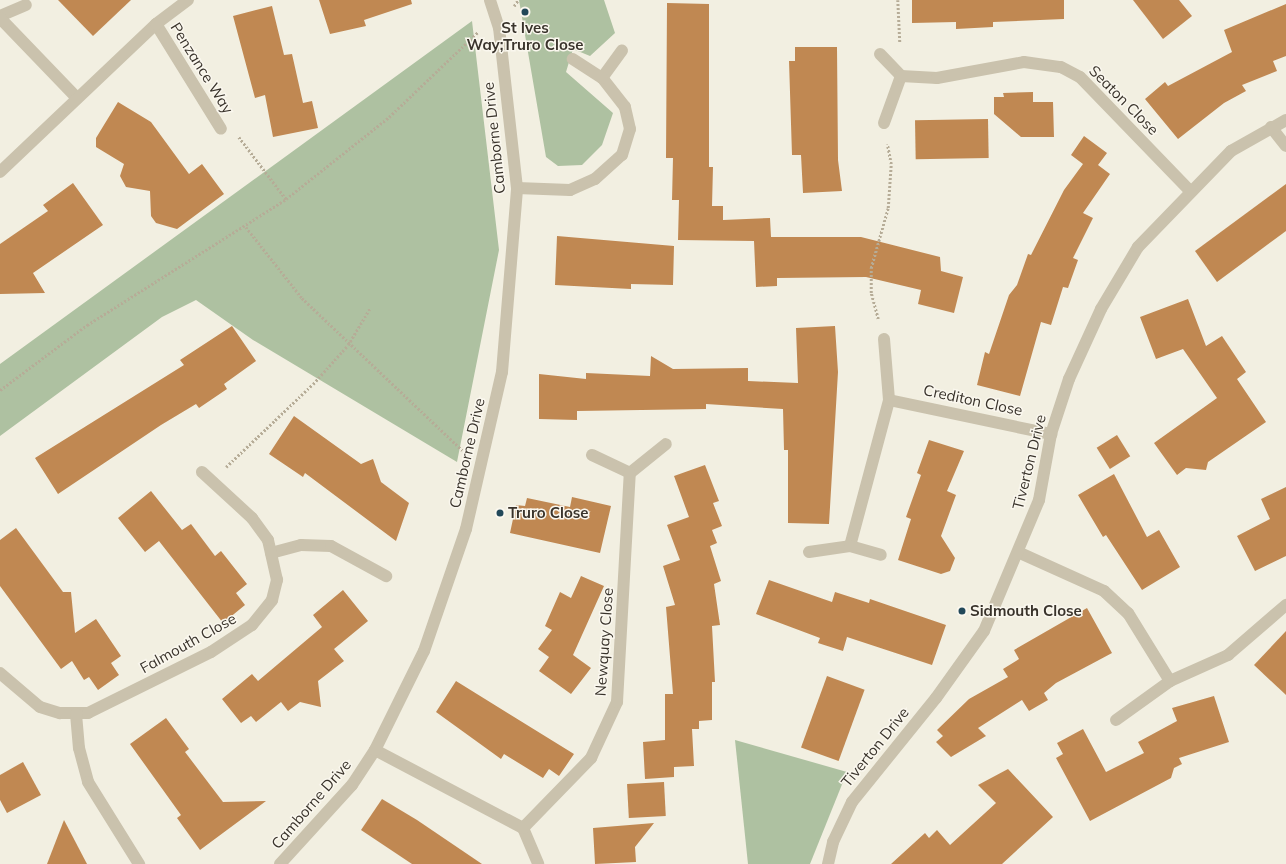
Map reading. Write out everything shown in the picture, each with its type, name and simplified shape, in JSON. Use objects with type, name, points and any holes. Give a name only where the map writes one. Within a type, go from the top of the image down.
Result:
[{"type":"street","name":"Penzance Way","points":[[0,172],[76,98],[156,24],[188,0]]},
{"type":"street","name":"Camborne Drive","points":[[280,864],[352,785],[375,750],[424,651],[466,529],[502,372],[517,188],[499,28],[490,0]]},
{"type":"street","points":[[26,5],[0,17],[76,98]]},
{"type":"street","name":"Penzance Way","points":[[156,24],[221,129]]},
{"type":"street","points":[[602,78],[622,50]]},
{"type":"street","points":[[880,54],[901,76],[884,123]]},
{"type":"street","points":[[517,188],[570,190],[595,179],[622,155],[630,128],[625,106],[602,78],[573,59]]},
{"type":"street","name":"Seaton Close","points":[[901,76],[936,78],[1024,62],[1061,67],[1080,77],[1190,192]]},
{"type":"street","name":"Tiverton Drive","points":[[828,864],[833,842],[852,802],[936,698],[984,631],[1020,553],[1039,500],[1051,434],[1069,379],[1101,309],[1138,247],[1231,151],[1271,127],[1286,120]]},
{"type":"street","points":[[1271,127],[1286,146]]},
{"type":"street","points":[[850,546],[889,400],[884,339]]},
{"type":"street","name":"Crediton Close","points":[[889,400],[1051,434]]},
{"type":"street","points":[[592,455],[630,473],[666,444]]},
{"type":"street","name":"Falmouth Close","points":[[0,673],[40,707],[76,714],[101,708],[204,655],[252,625],[272,600],[276,580],[268,540],[252,518],[213,480],[202,472]]},
{"type":"street","name":"Newquay Close","points":[[523,828],[591,758],[617,702],[630,473]]},
{"type":"street","points":[[271,553],[301,545],[331,546],[386,576]]},
{"type":"street","points":[[810,552],[850,546],[881,555]]},
{"type":"street","points":[[1020,553],[1104,591],[1128,614],[1170,681]]},
{"type":"street","points":[[1116,720],[1170,681],[1228,655],[1286,605]]},
{"type":"street","points":[[76,714],[79,748],[88,782],[138,864]]},
{"type":"street","points":[[375,750],[523,828],[538,864]]},
{"type":"path","points":[[898,0],[901,76]]},
{"type":"path","points":[[0,390],[87,325],[246,226],[286,199],[389,118],[477,31],[499,28]]},
{"type":"path","points":[[884,123],[891,164],[888,208],[871,268],[871,286],[884,339]]},
{"type":"path","points":[[221,129],[244,139],[286,199]]},
{"type":"path","points":[[246,226],[302,298],[348,345],[480,467]]},
{"type":"path","points":[[213,480],[313,384],[348,345],[370,308]]},
{"type":"green space","points":[[519,0],[604,0],[615,33],[590,56],[573,49],[566,72],[613,113],[602,145],[582,165],[558,166],[546,157]]},
{"type":"green space","points":[[472,21],[499,250],[457,462],[253,340],[196,300],[162,317],[0,436],[0,364]]},
{"type":"green space","points":[[735,740],[847,772],[810,864],[748,864]]},
{"type":"building","points":[[58,0],[131,0],[93,36]]},
{"type":"building","points":[[319,0],[411,0],[412,4],[364,20],[366,26],[330,34]]},
{"type":"building","points":[[912,0],[1064,0],[1064,19],[993,22],[993,27],[956,29],[956,22],[912,23]]},
{"type":"building","points":[[1133,0],[1179,0],[1192,16],[1163,39]]},
{"type":"building","points":[[667,3],[709,4],[709,167],[713,167],[712,206],[723,206],[723,220],[770,218],[771,237],[861,237],[940,257],[941,271],[963,277],[954,313],[918,304],[921,290],[866,277],[777,278],[777,286],[756,287],[754,241],[678,240],[679,200],[672,200],[673,158],[666,158]]},
{"type":"building","points":[[1286,4],[1286,56],[1273,61],[1277,71],[1242,85],[1246,91],[1224,103],[1178,139],[1145,99],[1165,82],[1168,86],[1232,52],[1224,30]]},
{"type":"building","points":[[272,6],[284,55],[292,54],[303,103],[312,101],[318,128],[273,137],[265,95],[255,98],[233,16]]},
{"type":"building","points":[[795,47],[837,47],[838,160],[842,191],[803,193],[801,155],[792,155],[789,61],[795,61]]},
{"type":"building","points":[[1033,92],[1033,102],[1053,102],[1054,137],[1021,137],[994,114],[994,97],[1004,97],[1003,93]]},
{"type":"building","points":[[118,102],[151,122],[189,174],[202,164],[224,194],[177,229],[156,223],[151,216],[150,191],[126,187],[120,176],[124,164],[96,147],[96,138]]},
{"type":"building","points":[[988,119],[989,158],[916,159],[915,120]]},
{"type":"building","points":[[1084,136],[1107,153],[1098,165],[1110,174],[1083,213],[1093,218],[1073,258],[1078,260],[1068,288],[1063,287],[1051,325],[1041,322],[1020,396],[977,385],[985,352],[989,354],[1009,295],[1017,285],[1028,254],[1031,255],[1064,190],[1083,164],[1071,155]]},
{"type":"building","points":[[73,183],[103,225],[33,273],[45,293],[0,294],[0,244],[48,211],[43,205]]},
{"type":"building","points":[[1286,184],[1286,231],[1217,282],[1195,251]]},
{"type":"building","points":[[557,236],[674,246],[673,285],[631,284],[631,289],[555,285]]},
{"type":"building","points":[[1188,299],[1206,346],[1222,336],[1246,372],[1237,379],[1266,422],[1208,462],[1206,470],[1186,468],[1177,475],[1154,443],[1217,398],[1183,349],[1156,359],[1140,317]]},
{"type":"building","points":[[232,326],[256,361],[224,384],[227,389],[199,408],[196,404],[161,425],[58,494],[35,458],[184,365],[180,360]]},
{"type":"building","points":[[835,326],[838,372],[829,524],[788,523],[788,450],[784,450],[783,409],[706,404],[706,409],[577,411],[577,420],[539,419],[539,374],[586,379],[586,373],[650,376],[651,356],[673,369],[748,368],[748,381],[798,383],[796,328]]},
{"type":"building","points":[[294,416],[361,464],[373,459],[381,482],[409,503],[396,541],[305,473],[303,477],[269,454]]},
{"type":"building","points":[[1117,435],[1130,456],[1110,469],[1097,448]]},
{"type":"building","points":[[929,440],[964,451],[947,491],[956,495],[941,536],[955,558],[950,571],[941,574],[898,560],[911,519],[906,517],[921,475],[917,473]]},
{"type":"building","points":[[705,465],[719,501],[713,503],[722,526],[712,530],[717,543],[710,546],[721,581],[714,584],[720,625],[712,626],[715,682],[712,682],[712,720],[699,721],[699,729],[692,729],[694,766],[674,767],[674,777],[645,779],[643,742],[665,740],[665,694],[673,694],[666,607],[675,605],[663,566],[680,560],[667,525],[689,517],[674,476]]},
{"type":"building","points":[[1114,474],[1147,537],[1159,530],[1180,567],[1142,590],[1106,535],[1103,537],[1078,495]]},
{"type":"building","points":[[1286,487],[1286,556],[1255,571],[1237,536],[1270,519],[1261,499]]},
{"type":"building","points":[[151,491],[182,530],[191,524],[215,556],[221,551],[247,584],[236,593],[245,605],[223,623],[159,541],[145,552],[118,518]]},
{"type":"building","points":[[572,497],[611,506],[600,553],[510,533],[516,505],[525,506],[527,498],[570,507]]},
{"type":"building","points":[[16,528],[63,592],[71,592],[75,633],[96,619],[121,656],[111,663],[119,675],[98,690],[89,677],[84,680],[72,661],[61,669],[0,586],[0,540]]},
{"type":"building","points":[[581,576],[604,586],[573,655],[591,668],[571,694],[539,671],[549,657],[538,649],[552,630],[545,626],[560,592],[571,598]]},
{"type":"building","points":[[769,580],[832,602],[835,592],[869,603],[870,599],[946,625],[932,665],[847,637],[843,651],[818,643],[820,638],[756,614]]},
{"type":"building","points":[[343,590],[368,621],[334,649],[344,661],[318,681],[321,707],[300,702],[288,711],[281,702],[256,722],[251,716],[241,723],[222,699],[252,674],[258,681],[322,627],[313,615]]},
{"type":"building","points":[[1087,608],[1112,653],[1056,683],[1044,693],[1048,700],[1029,711],[1022,700],[978,728],[986,736],[951,757],[936,742],[943,736],[937,730],[969,699],[1008,677],[1003,669],[1019,659],[1014,650]]},
{"type":"building","points":[[1286,631],[1286,695],[1254,665]]},
{"type":"building","points":[[827,676],[865,690],[839,761],[801,747]]},
{"type":"building","points":[[456,681],[574,754],[559,776],[549,769],[543,778],[504,754],[501,759],[436,712]]},
{"type":"building","points":[[1214,696],[1229,742],[1179,758],[1182,764],[1174,768],[1171,778],[1090,821],[1056,758],[1063,754],[1057,743],[1083,729],[1106,772],[1144,753],[1138,742],[1177,721],[1172,708]]},
{"type":"building","points":[[166,718],[189,749],[185,752],[223,802],[266,801],[200,850],[177,818],[181,815],[130,744]]},
{"type":"building","points":[[23,762],[41,795],[7,813],[0,800],[0,775]]},
{"type":"building","points":[[1008,769],[1053,817],[1002,864],[891,864],[925,833],[929,838],[937,830],[950,845],[996,803],[978,785]]},
{"type":"building","points":[[664,782],[666,816],[629,818],[627,784]]},
{"type":"building","points":[[382,799],[417,820],[482,864],[412,864],[361,830]]},
{"type":"building","points":[[64,820],[87,864],[47,864]]},
{"type":"building","points":[[654,823],[635,847],[636,862],[595,864],[593,828]]},
{"type":"place","name":"St Ives Way;Truro Close","points":[[525,12]]},
{"type":"place","name":"Truro Close","points":[[500,513]]},
{"type":"place","name":"Sidmouth Close","points":[[962,611]]}]
